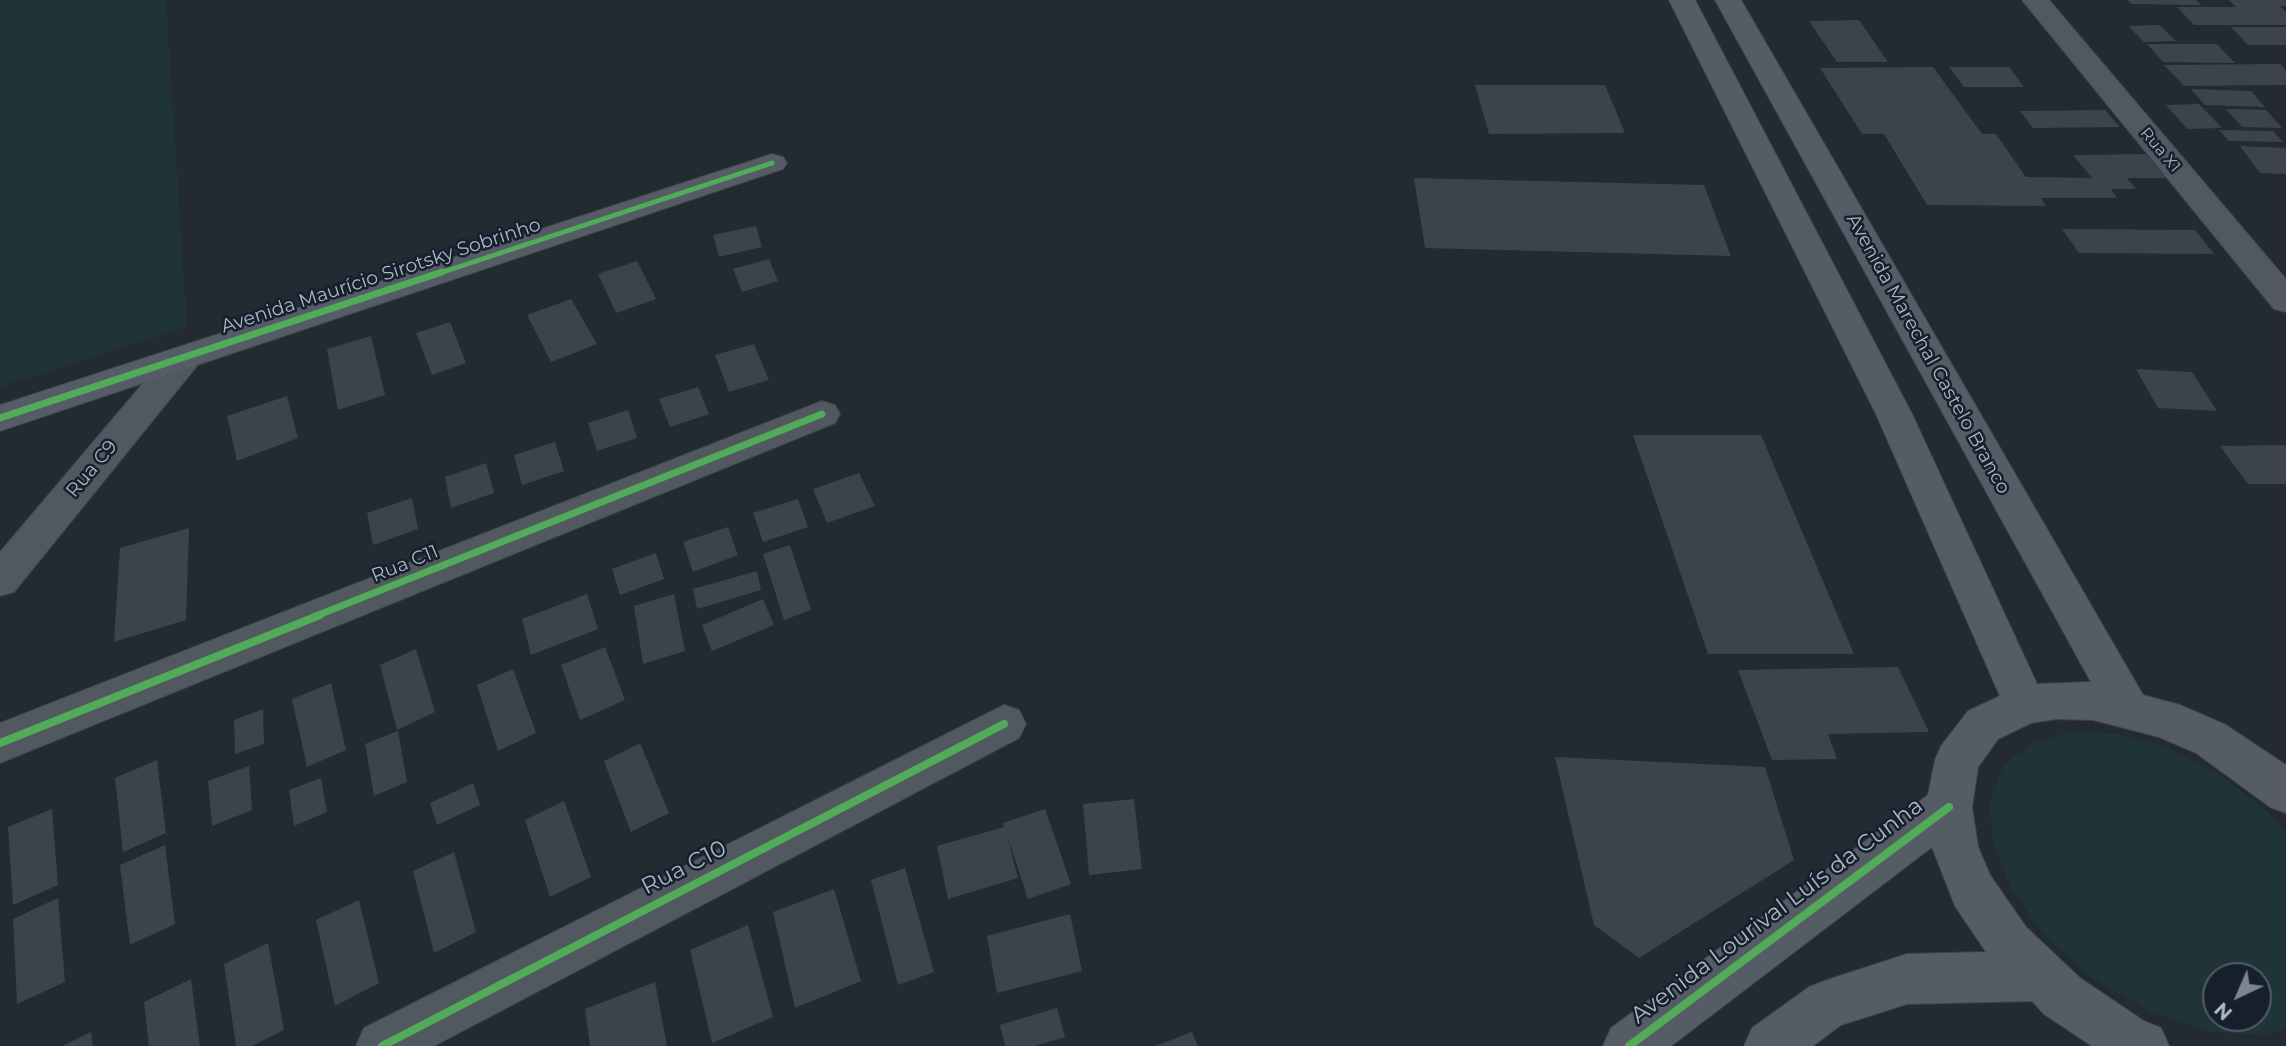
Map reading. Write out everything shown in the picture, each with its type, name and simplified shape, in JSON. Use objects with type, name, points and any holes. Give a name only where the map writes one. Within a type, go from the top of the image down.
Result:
[{"type":"main road","points":[[1682,0],[1894,414],[2025,705]]},
{"type":"main road","name":"Avenida Marechal Castelo Branco","points":[[1728,0],[2128,708]]},
{"type":"main road","name":"Avenida Maurício Sirotsky Sobrinho","points":[[0,418],[772,163]]},
{"type":"main road","points":[[2133,1044],[2062,996],[2009,944],[1972,890],[1955,847],[1949,807],[1957,760],[1983,725],[2025,705],[2057,700],[2093,701],[2165,719],[2211,739],[2256,768],[2286,792]]},
{"type":"main road","name":"Avenida Lourival Luís da Cunha","points":[[1629,1046],[1949,807]]},
{"type":"main road","points":[[1770,1046],[1827,1005],[1907,979],[2042,976]]},
{"type":"street","name":"Rua X1","points":[[2035,0],[2286,301]]},
{"type":"street","name":"Rua C9","points":[[0,580],[184,358]]},
{"type":"street","name":"Rua C11","points":[[0,743],[822,414]]},
{"type":"street","name":"Rua C10","points":[[382,1046],[1004,724]]},
{"type":"green space","points":[[0,0],[166,0],[187,327],[0,387]]},
{"type":"green space","points":[[2070,732],[2117,734],[2169,748],[2220,775],[2268,812],[2286,832],[2286,1028],[2265,1035],[2211,1032],[2272,1032],[2272,962],[2202,962],[2202,1029],[2151,1012],[2094,979],[2045,936],[2011,888],[1992,841],[1990,799],[2004,765],[2032,743]]},
{"type":"building","points":[[2128,0],[2196,0],[2201,5],[2131,4]]},
{"type":"building","points":[[2229,0],[2286,0],[2286,6],[2280,6],[2286,12],[2286,25],[2194,25],[2177,7],[2236,7]]},
{"type":"building","points":[[1859,20],[1888,62],[1837,62],[1809,21]]},
{"type":"building","points":[[2160,25],[2176,41],[2144,42],[2128,26]]},
{"type":"building","points":[[2231,27],[2286,27],[2286,45],[2248,45]]},
{"type":"building","points":[[2147,44],[2217,44],[2235,63],[2163,62]]},
{"type":"building","points":[[2280,64],[2286,70],[2286,85],[2184,86],[2164,65]]},
{"type":"building","points":[[1933,67],[1982,134],[1996,134],[2026,177],[2092,178],[2073,155],[2146,154],[2166,178],[2127,178],[2136,189],[2111,189],[2117,198],[2041,198],[2046,206],[1927,205],[1884,134],[1862,134],[1820,68]]},
{"type":"building","points":[[1949,67],[2009,67],[2024,87],[1964,87]]},
{"type":"building","points":[[1475,85],[1605,85],[1625,133],[1489,134]]},
{"type":"building","points":[[2191,89],[2251,91],[2265,107],[2205,105]]},
{"type":"building","points":[[2199,104],[2222,128],[2187,129],[2166,105]]},
{"type":"building","points":[[2226,109],[2266,110],[2282,128],[2242,127]]},
{"type":"building","points":[[2105,110],[2120,127],[2033,128],[2020,111]]},
{"type":"building","points":[[2219,130],[2273,131],[2283,142],[2229,141]]},
{"type":"building","points":[[2240,146],[2286,148],[2286,174],[2260,173]]},
{"type":"building","points":[[1414,178],[1704,185],[1731,256],[1425,248]]},
{"type":"building","points":[[756,226],[762,247],[719,257],[713,235]]},
{"type":"building","points":[[2062,229],[2195,230],[2214,254],[2079,253]]},
{"type":"building","points":[[769,259],[778,281],[742,292],[733,269]]},
{"type":"building","points":[[637,261],[656,299],[616,313],[598,274]]},
{"type":"building","points":[[571,299],[597,344],[551,362],[527,315]]},
{"type":"building","points":[[450,322],[466,363],[432,375],[416,333]]},
{"type":"building","points":[[371,336],[385,395],[338,410],[327,349]]},
{"type":"building","points":[[754,344],[769,380],[729,392],[715,355]]},
{"type":"building","points":[[2136,369],[2192,372],[2217,411],[2158,408]]},
{"type":"building","points":[[698,387],[709,414],[670,427],[659,399]]},
{"type":"building","points":[[287,396],[298,438],[237,461],[227,416]]},
{"type":"building","points":[[628,410],[637,438],[597,451],[588,423]]},
{"type":"building","points":[[1633,435],[1761,435],[1854,654],[1708,654]]},
{"type":"building","points":[[555,442],[564,471],[522,485],[514,455]]},
{"type":"building","points":[[2286,445],[2286,484],[2248,484],[2220,446]]},
{"type":"building","points":[[486,463],[494,493],[451,508],[445,477]]},
{"type":"building","points":[[859,473],[875,506],[827,523],[813,489]]},
{"type":"building","points":[[412,498],[418,529],[373,545],[367,513]]},
{"type":"building","points":[[798,499],[808,527],[763,542],[753,513]]},
{"type":"building","points":[[728,527],[738,555],[693,572],[683,542]]},
{"type":"building","points":[[189,528],[186,620],[114,642],[120,548]]},
{"type":"building","points":[[790,545],[811,610],[784,620],[763,554]]},
{"type":"building","points":[[656,553],[664,579],[620,595],[612,569]]},
{"type":"building","points":[[757,571],[761,590],[697,609],[693,589]]},
{"type":"building","points":[[587,594],[598,629],[531,655],[522,619]]},
{"type":"building","points":[[674,594],[685,651],[643,664],[634,606]]},
{"type":"building","points":[[763,599],[774,625],[712,651],[702,625]]},
{"type":"building","points":[[605,647],[625,700],[580,720],[561,665]]},
{"type":"building","points":[[416,649],[435,712],[397,730],[380,665]]},
{"type":"building","points":[[1898,667],[1929,732],[1828,734],[1837,759],[1772,760],[1738,670]]},
{"type":"building","points":[[513,669],[536,733],[498,751],[477,685]]},
{"type":"building","points":[[331,683],[346,750],[307,767],[292,699]]},
{"type":"building","points":[[263,709],[264,744],[235,754],[234,720]]},
{"type":"building","points":[[398,731],[407,782],[374,796],[365,744]]},
{"type":"building","points":[[640,743],[669,813],[631,832],[604,761]]},
{"type":"building","points":[[1555,757],[1765,767],[1794,860],[1639,958],[1594,925]]},
{"type":"building","points":[[157,760],[166,833],[123,852],[115,778]]},
{"type":"building","points":[[249,766],[252,810],[212,826],[208,781]]},
{"type":"building","points":[[321,778],[327,812],[294,826],[289,790]]},
{"type":"building","points":[[473,783],[480,805],[437,825],[430,803]]},
{"type":"building","points":[[1134,799],[1142,869],[1089,875],[1083,804]]},
{"type":"building","points":[[564,801],[591,877],[550,897],[525,820]]},
{"type":"building","points":[[52,809],[58,885],[13,905],[8,827]]},
{"type":"building","points":[[1045,809],[1071,884],[1028,899],[1007,835],[1018,878],[948,899],[937,846],[1004,827],[1003,823]]},
{"type":"building","points":[[165,845],[175,924],[130,945],[120,865]]},
{"type":"building","points":[[454,852],[476,932],[434,953],[413,871]]},
{"type":"building","points":[[905,868],[934,972],[898,985],[871,880]]},
{"type":"building","points":[[834,889],[861,981],[795,1008],[773,912]]},
{"type":"building","points":[[58,898],[65,982],[17,1004],[13,919]]},
{"type":"building","points":[[359,900],[379,983],[335,1006],[316,920]]},
{"type":"building","points":[[1070,914],[1082,971],[997,993],[987,936]]},
{"type":"building","points":[[748,925],[773,1017],[712,1043],[690,950]]},
{"type":"building","points":[[268,943],[284,1030],[252,1046],[236,1046],[224,964]]},
{"type":"building","points":[[191,979],[200,1046],[149,1046],[144,1002]]},
{"type":"building","points":[[655,982],[667,1046],[590,1046],[585,1009]]},
{"type":"building","points":[[1057,1008],[1065,1037],[1035,1046],[1005,1046],[1000,1025]]},
{"type":"building","points":[[91,1032],[93,1046],[62,1046]]},
{"type":"building","points":[[1192,1032],[1198,1046],[1155,1046]]},
{"type":"cycle path","points":[[0,418],[772,163]]},
{"type":"cycle path","points":[[0,743],[822,414]]},
{"type":"cycle path","points":[[382,1046],[1004,724]]},
{"type":"cycle path","points":[[1629,1046],[1949,807]]}]
